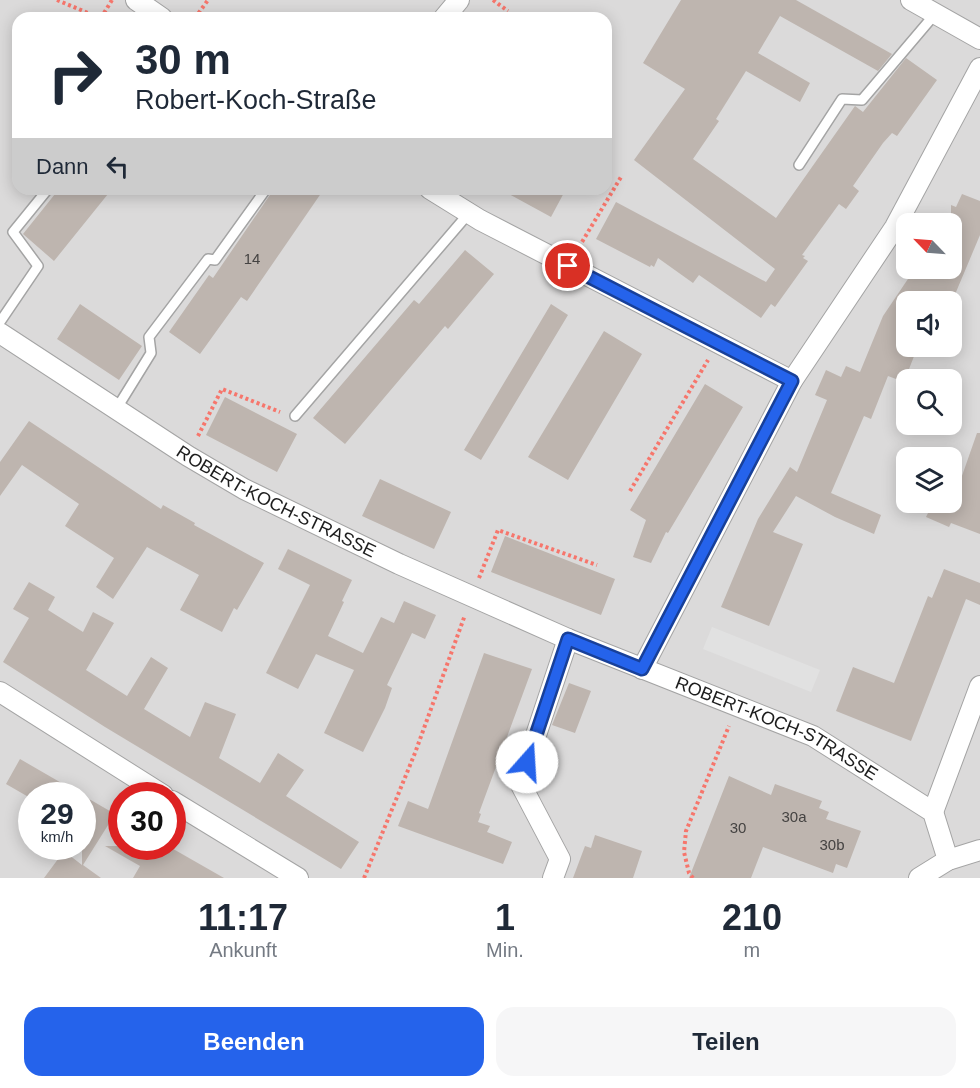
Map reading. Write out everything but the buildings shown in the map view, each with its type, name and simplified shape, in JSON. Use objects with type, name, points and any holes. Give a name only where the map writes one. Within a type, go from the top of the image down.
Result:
[{"type":"street","points":[[136,0],[153,12]]},
{"type":"street","points":[[449,12],[459,0]]},
{"type":"street","points":[[911,0],[980,39]]},
{"type":"street","points":[[642,669],[792,381],[895,227],[980,68]]},
{"type":"street","points":[[440,195],[568,266],[792,381]]},
{"type":"street","name":"ROBERT-KOCH-STRASSE","points":[[0,333],[188,456],[244,489],[399,564],[568,639],[813,736],[933,812]]},
{"type":"street","points":[[553,878],[560,859],[520,783],[568,639]]},
{"type":"street","points":[[948,860],[933,812],[980,686]]},
{"type":"street","points":[[0,692],[142,782]]},
{"type":"street","points":[[186,810],[298,878]]},
{"type":"street","points":[[919,878],[948,860],[980,850]]},
{"type":"lane","points":[[800,165],[842,99],[862,100],[935,14]]},
{"type":"lane","points":[[0,322],[38,266],[13,232],[43,195]]},
{"type":"lane","points":[[117,408],[151,353],[149,337],[208,259],[215,260],[262,195]]},
{"type":"lane","points":[[295,416],[469,213]]},
{"type":"path","points":[[57,0],[86,12]]},
{"type":"path","points":[[493,0],[508,11]]},
{"type":"path","points":[[612,192],[621,177]]},
{"type":"path","points":[[568,266],[610,195]]},
{"type":"path","points":[[630,491],[718,343]]},
{"type":"path","points":[[188,456],[222,389],[295,416]]},
{"type":"path","points":[[364,878],[415,753],[498,530],[597,565]]},
{"type":"path","points":[[693,878],[689,873],[684,852],[686,831],[737,706]]},
{"type":"shaded area","points":[[0,0],[980,0],[980,878],[0,878]]},
{"type":"shaded area","points":[[712,627],[820,670],[811,692],[703,649]]},
{"type":"route","points":[[527,762],[568,639],[642,669],[792,381],[568,266]]}]
